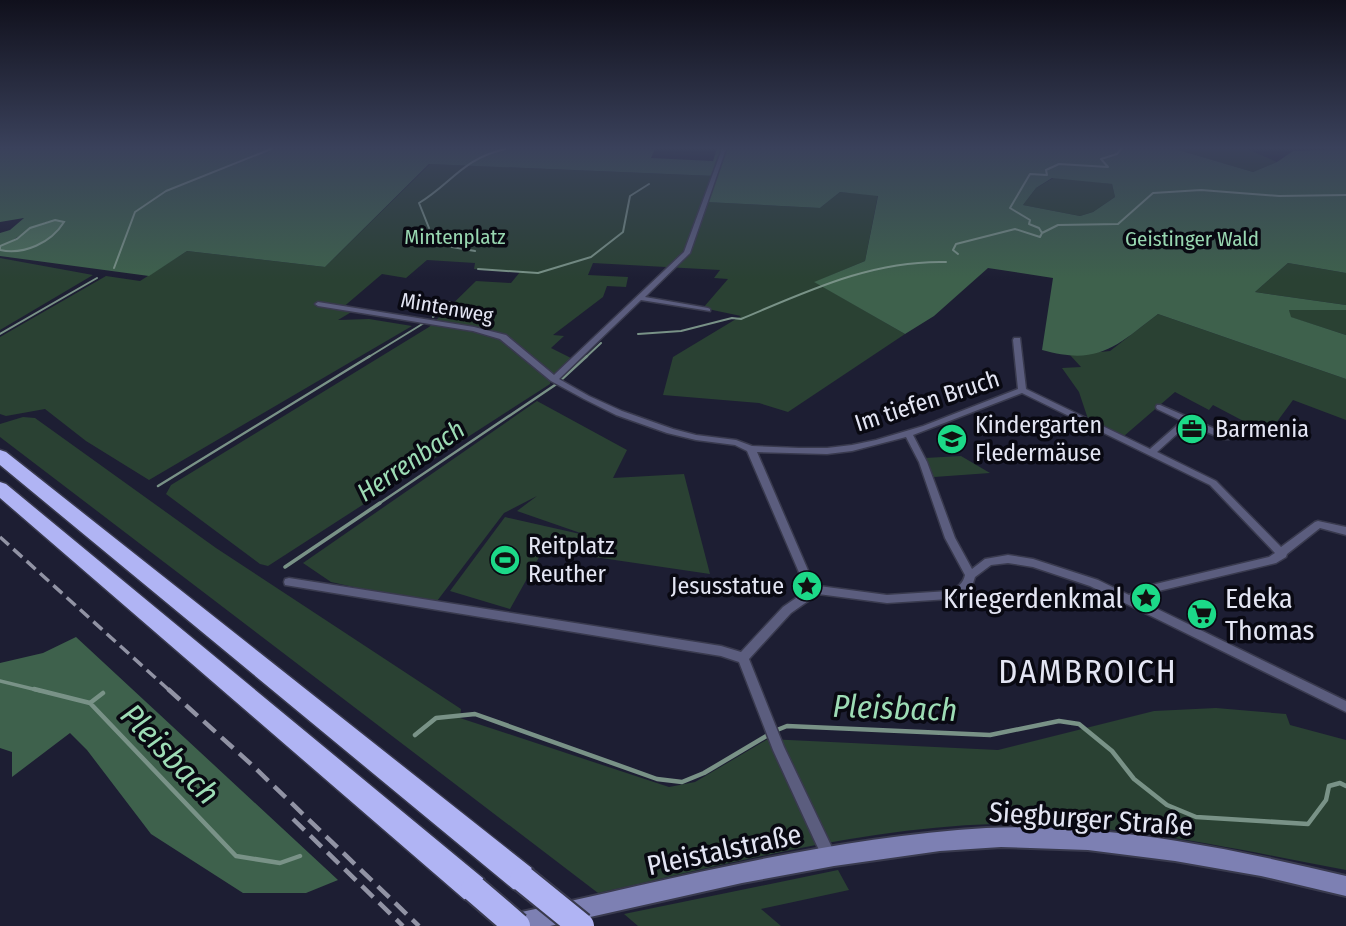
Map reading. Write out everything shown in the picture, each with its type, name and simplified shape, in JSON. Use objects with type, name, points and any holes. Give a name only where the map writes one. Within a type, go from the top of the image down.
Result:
[{"type":"highway","points":[[0,456],[581,926]]},
{"type":"highway","points":[[0,488],[517,926]]},
{"type":"main road","name":"Siegburger Straße","points":[[829,856],[938,841],[1002,837],[1127,844],[1255,863],[1346,886]]},
{"type":"main road","name":"Pleistalstraße","points":[[502,926],[772,866],[829,856]]},
{"type":"street","points":[[554,379],[687,253],[710,192]]},
{"type":"street","points":[[640,298],[708,310]]},
{"type":"street","name":"Mintenweg","points":[[318,304],[474,328],[503,337],[554,379],[635,422],[690,437],[732,442],[751,449]]},
{"type":"street","name":"Im tiefen Bruch","points":[[751,449],[829,451],[908,433],[1022,390],[1017,340]]},
{"type":"street","points":[[1022,390],[1213,484],[1282,554]]},
{"type":"street","points":[[1160,407],[1226,437]]},
{"type":"street","points":[[1151,453],[1187,420]]},
{"type":"street","points":[[908,433],[923,463],[950,538],[971,575]]},
{"type":"street","points":[[751,449],[806,577],[816,590]]},
{"type":"street","points":[[1131,600],[1143,591],[1272,560],[1318,524],[1346,531]]},
{"type":"street","points":[[289,582],[721,651],[743,658],[787,610],[816,590],[887,599],[949,595],[959,592],[968,583],[971,575],[989,562],[1008,559],[1033,562],[1094,583],[1346,707]]},
{"type":"street","name":"Pleistalstraße","points":[[743,658],[779,750],[829,856]]},
{"type":"green space","name":"Geistinger Wald","points":[[0,192],[401,192],[325,267],[187,251],[149,276],[0,256],[0,250],[18,251],[36,246],[52,236],[64,222],[39,225],[0,246],[0,233],[10,230],[24,218],[0,222]]},
{"type":"green space","name":"Mintenplatz","points":[[401,192],[710,192],[707,202],[820,208],[840,192],[878,195],[865,261],[815,282],[905,334],[788,412],[759,403],[663,395],[673,357],[741,316],[703,308],[728,279],[714,278],[720,270],[593,263],[588,275],[628,277],[626,287],[607,286],[603,297],[553,335],[564,336],[551,348],[573,359],[551,379],[550,384],[268,566],[260,564],[166,494],[171,485],[429,327],[476,281],[511,283],[520,272],[474,269],[475,263],[427,260],[406,278],[382,274],[341,309],[353,311],[338,320],[369,319],[412,326],[149,480],[86,441],[45,409],[6,416],[0,414],[0,337],[106,276],[140,281],[187,251],[325,267]]},
{"type":"green space","name":"Geistinger Wald","points":[[709,192],[840,192],[820,208],[706,202]]},
{"type":"green space","name":"Geistinger Wald","points":[[842,192],[1033,192],[1023,205],[1080,216],[1093,212],[1115,197],[1114,192],[1346,192],[1346,273],[1288,263],[1255,292],[1346,305],[1346,310],[1289,310],[1291,317],[1346,335],[1346,379],[1158,314],[1106,350],[1078,356],[1042,350],[1053,278],[988,268],[934,316],[905,334],[814,282],[865,261],[878,196]]},
{"type":"green space","points":[[1012,192],[1029,192],[1018,209],[1043,225],[1106,219],[1146,196],[1165,192],[1346,194],[1346,199],[1321,201],[1240,193],[1191,194],[1160,201],[1112,231],[1054,233],[1053,238],[1045,239],[1017,233],[1007,235],[992,244],[958,251],[965,257],[956,263],[956,267],[891,266],[856,277],[835,277],[859,266],[885,261],[887,249],[902,259],[950,257],[953,253],[944,246],[962,237],[999,228],[1032,229],[1001,206]]},
{"type":"green space","points":[[1033,192],[1114,192],[1115,197],[1093,212],[1080,216],[1023,205]]},
{"type":"green space","points":[[0,258],[93,275],[0,330]]},
{"type":"green space","points":[[1288,263],[1346,273],[1346,305],[1255,292]]},
{"type":"green space","points":[[1289,310],[1346,310],[1346,335],[1290,317]]},
{"type":"green space","points":[[1158,314],[1346,379],[1346,420],[1293,400],[1268,434],[1213,405],[1209,410],[1175,392],[1124,436],[1088,419],[1079,392],[1062,368],[1081,367],[1070,355],[1110,351]]},
{"type":"green space","points":[[537,401],[627,450],[613,478],[684,474],[710,574],[547,550],[552,534],[510,609],[450,591],[505,517],[589,536],[517,511],[537,496],[504,513],[434,605],[331,582],[303,563]]},
{"type":"green space","points":[[23,417],[35,418],[216,548],[461,709],[460,718],[669,787],[695,782],[768,739],[998,750],[1154,711],[1216,708],[1286,714],[1290,725],[1346,740],[1346,870],[1127,831],[1039,824],[994,824],[894,832],[844,840],[598,893],[0,437],[0,424]]},
{"type":"green space","points":[[961,456],[990,473],[934,477],[925,458]]},
{"type":"green space","points":[[76,637],[338,880],[306,893],[243,893],[151,834],[87,750],[70,733],[12,777],[12,752],[0,748],[0,663],[43,653]]},
{"type":"green space","points":[[838,870],[849,890],[761,909],[781,926],[638,926],[624,914]]},
{"type":"shaded area","points":[[55,220],[64,222],[52,236],[36,246],[18,251],[0,250],[0,246],[17,239],[30,228]]},
{"type":"waterway","points":[[114,268],[135,212],[164,192]]},
{"type":"waterway","points":[[429,228],[419,203],[434,192]]},
{"type":"waterway","points":[[478,269],[538,273],[591,257],[623,232],[630,196],[636,192]]},
{"type":"waterway","name":"Herrenbach","points":[[1019,192],[1010,208],[1030,220],[1029,224],[1039,228],[1042,233]]},
{"type":"waterway","points":[[1042,233],[1058,225],[1118,224],[1153,193],[1166,192]]},
{"type":"waterway","points":[[1230,192],[1279,196],[1346,195]]},
{"type":"waterway","name":"Herrenbach","points":[[958,254],[953,250],[956,244],[1015,229],[1040,237],[1042,233]]},
{"type":"waterway","points":[[434,232],[452,247],[475,251]]},
{"type":"waterway","name":"Herrenbach","points":[[638,334],[681,331],[732,318],[741,319],[816,288],[866,272],[892,266],[946,262]]},
{"type":"waterway","points":[[0,334],[97,278]]},
{"type":"waterway","points":[[433,317],[450,302]]},
{"type":"waterway","points":[[367,358],[424,323]]},
{"type":"waterway","name":"Herrenbach","points":[[585,358],[601,343]]},
{"type":"waterway","points":[[158,486],[370,356]]},
{"type":"waterway","name":"Herrenbach","points":[[562,379],[587,356]]},
{"type":"waterway","name":"Herrenbach","points":[[377,505],[558,383]]},
{"type":"waterway","name":"Herrenbach","points":[[285,567],[380,503]]},
{"type":"waterway","name":"Pleisbach","points":[[0,681],[41,691]]},
{"type":"waterway","name":"Pleisbach","points":[[34,689],[90,703]]},
{"type":"waterway","points":[[90,703],[103,693]]},
{"type":"waterway","name":"Pleisbach","points":[[90,703],[236,856],[280,863],[300,856]]},
{"type":"waterway","name":"Pleisbach","points":[[415,735],[436,718],[475,714],[657,779],[682,782],[704,773],[768,735]]},
{"type":"waterway","name":"Pleisbach","points":[[777,730],[787,726],[990,735],[1059,721],[1079,724],[1112,751],[1134,779],[1167,805],[1196,817],[1308,824],[1326,800],[1329,786],[1340,783],[1346,786]]},
{"type":"railway","points":[[0,537],[170,691]]},
{"type":"railway","points":[[168,689],[252,765],[419,926]]},
{"type":"railway","points":[[293,819],[403,926]]},
{"type":"place","name":"Barmenia","points":[[1192,429]]},
{"type":"place","name":"Kindergarten Fledermäuse","points":[[952,439]]},
{"type":"place","name":"Reitplatz Reuther","points":[[505,560]]},
{"type":"place","name":"Jesusstatue","points":[[807,586]]},
{"type":"place","name":"Kriegerdenkmal","points":[[1146,598]]},
{"type":"place","name":"Edeka Thomas","points":[[1202,614]]},
{"type":"district","name":"DAMBROICH","points":[[1088,672]]}]
